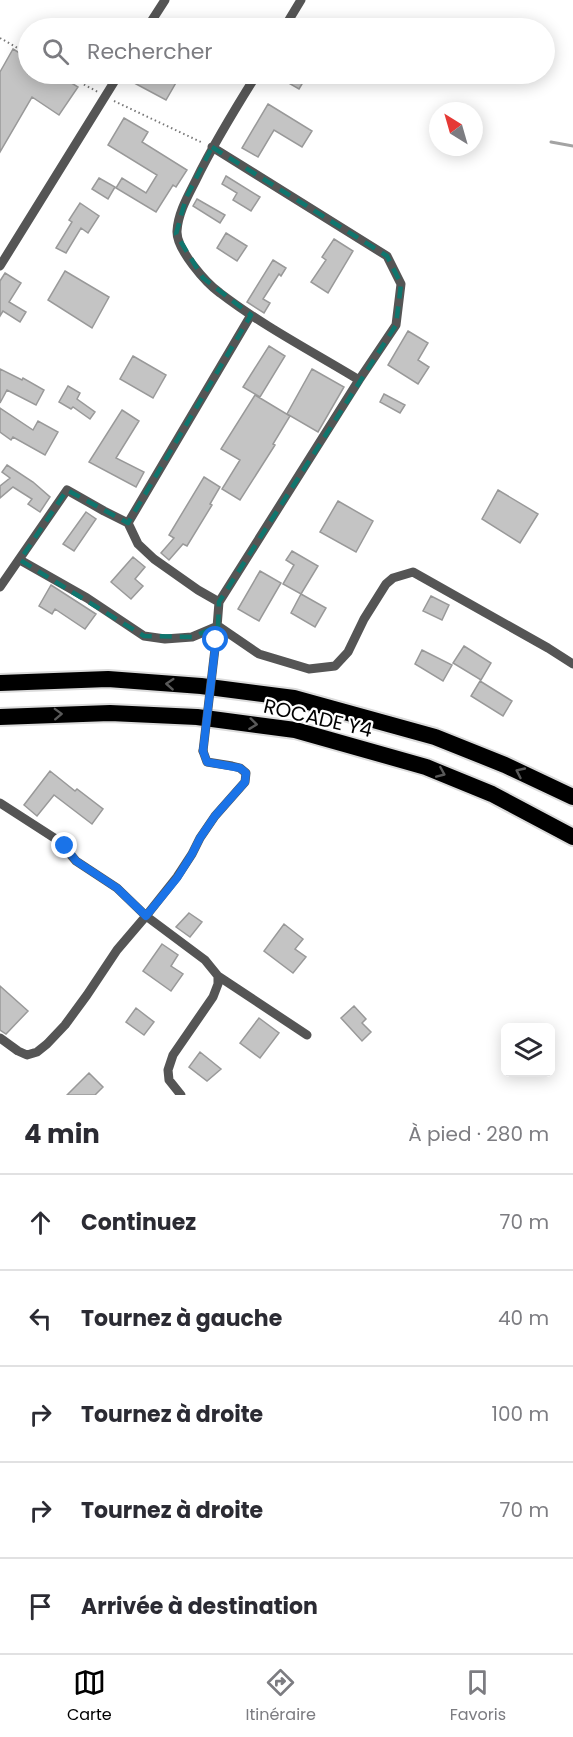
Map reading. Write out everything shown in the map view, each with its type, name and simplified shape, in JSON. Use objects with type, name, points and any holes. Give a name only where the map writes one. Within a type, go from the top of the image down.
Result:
[{"type":"highway","name":"ROCADE Y4","points":[[0,683],[108,679],[201,686],[294,698],[435,737],[505,765],[573,797]]},
{"type":"highway","name":"ROCADE Y4","points":[[0,717],[110,713],[197,717],[295,730],[426,767],[492,794],[573,837]]},
{"type":"street","points":[[153,18],[165,0]]},
{"type":"street","points":[[290,18],[301,0]]},
{"type":"street","points":[[0,266],[113,84]]},
{"type":"street","points":[[250,84],[212,147],[186,198],[176,234],[183,251],[202,278],[219,293],[359,380]]},
{"type":"street","points":[[0,1038],[27,1055],[37,1052],[47,1044],[65,1025],[117,950],[177,878],[215,816],[245,782],[246,773],[240,768],[207,762],[203,751],[219,602],[396,325],[401,284],[387,256],[212,147]]},
{"type":"street","points":[[128,523],[251,315]]},
{"type":"street","points":[[0,587],[68,490],[104,512],[128,523],[138,544],[154,559],[219,602]]},
{"type":"street","points":[[20,560],[87,598],[144,636],[165,639],[192,637],[218,626]]},
{"type":"street","points":[[218,626],[259,654],[309,669],[335,666],[348,652],[364,619],[386,584],[393,578],[413,572],[573,664]]},
{"type":"street","points":[[0,803],[59,841],[76,861],[117,888],[146,916],[205,960],[218,976],[307,1035]]},
{"type":"street","points":[[181,1095],[168,1080],[168,1070],[173,1055],[213,998],[218,976]]},
{"type":"path","points":[[0,38],[18,48]]},
{"type":"path","points":[[83,84],[212,147]]},
{"type":"highlighted area","points":[[212,147],[387,256],[401,284],[396,325],[219,602],[218,626],[192,637],[144,636],[20,560],[67,490],[128,523],[251,315],[203,278],[176,234],[186,198]]},
{"type":"building","points":[[13,49],[18,52],[18,84],[73,84],[78,87],[59,115],[32,97],[0,152],[0,72]]},
{"type":"building","points":[[136,84],[175,84],[166,100]]},
{"type":"building","points":[[290,84],[302,84],[299,89]]},
{"type":"building","points":[[268,104],[312,131],[302,147],[274,130],[258,157],[242,148]]},
{"type":"building","points":[[124,118],[148,132],[142,142],[187,170],[176,187],[173,185],[156,212],[116,188],[122,178],[146,193],[157,175],[108,145]]},
{"type":"building","points":[[226,176],[260,197],[251,211],[233,200],[237,193],[222,184]]},
{"type":"building","points":[[99,178],[115,187],[108,199],[92,189]]},
{"type":"building","points":[[197,199],[225,215],[220,223],[193,206]]},
{"type":"building","points":[[80,203],[99,216],[88,233],[81,228],[66,253],[56,248],[72,222],[69,220]]},
{"type":"building","points":[[226,233],[247,246],[237,261],[217,248]]},
{"type":"building","points":[[334,239],[353,251],[328,293],[311,282],[326,260],[322,257]]},
{"type":"building","points":[[273,260],[286,268],[281,276],[279,274],[263,299],[270,303],[264,313],[247,302]]},
{"type":"building","points":[[65,271],[109,297],[92,328],[48,300]]},
{"type":"building","points":[[5,273],[21,283],[9,302],[26,312],[20,322],[3,311],[0,316],[0,281]]},
{"type":"building","points":[[408,331],[428,343],[418,360],[429,367],[418,384],[388,365]]},
{"type":"building","points":[[269,346],[285,356],[260,397],[243,387]]},
{"type":"building","points":[[133,356],[166,375],[153,398],[120,379]]},
{"type":"building","points":[[0,369],[44,390],[36,405],[7,390],[0,403]]},
{"type":"building","points":[[312,369],[344,387],[318,432],[287,414]]},
{"type":"building","points":[[68,386],[80,393],[77,399],[95,412],[90,419],[73,407],[71,409],[59,402]]},
{"type":"building","points":[[384,394],[405,405],[400,413],[380,402]]},
{"type":"building","points":[[255,395],[290,416],[273,444],[275,445],[240,500],[222,489],[240,460],[221,449]]},
{"type":"building","points":[[0,408],[33,430],[38,421],[58,432],[45,455],[13,437],[11,440],[0,432]]},
{"type":"building","points":[[122,410],[139,421],[116,458],[144,472],[136,487],[89,462]]},
{"type":"building","points":[[7,465],[33,482],[50,497],[40,512],[28,504],[32,499],[13,487],[0,498],[0,486],[10,478],[2,472]]},
{"type":"building","points":[[204,477],[220,487],[210,504],[212,505],[187,546],[183,544],[169,560],[161,553],[174,538],[169,535]]},
{"type":"building","points":[[498,490],[538,514],[520,543],[482,519]]},
{"type":"building","points":[[338,501],[373,521],[356,552],[320,532]]},
{"type":"building","points":[[86,512],[96,519],[74,551],[63,544]]},
{"type":"building","points":[[292,551],[318,566],[301,594],[283,584],[294,565],[286,560]]},
{"type":"building","points":[[133,557],[145,567],[135,579],[143,586],[131,599],[111,582]]},
{"type":"building","points":[[260,571],[281,583],[259,621],[238,609]]},
{"type":"building","points":[[51,585],[96,614],[85,629],[55,609],[52,614],[39,606]]},
{"type":"building","points":[[301,594],[326,608],[315,627],[291,613]]},
{"type":"building","points":[[431,596],[449,605],[442,620],[423,611]]},
{"type":"building","points":[[464,646],[491,663],[481,680],[453,663]]},
{"type":"building","points":[[422,650],[452,665],[443,681],[415,664]]},
{"type":"building","points":[[480,681],[512,701],[503,716],[471,696]]},
{"type":"building","points":[[50,771],[103,809],[92,824],[54,795],[37,816],[24,805]]},
{"type":"building","points":[[189,913],[202,922],[190,937],[176,927]]},
{"type":"building","points":[[284,924],[303,939],[295,949],[306,957],[293,973],[264,951]]},
{"type":"building","points":[[162,944],[178,955],[171,966],[183,974],[171,991],[143,971]]},
{"type":"building","points":[[0,986],[28,1011],[6,1034],[0,1030]]},
{"type":"building","points":[[354,1006],[366,1019],[362,1023],[371,1032],[362,1041],[341,1018]]},
{"type":"building","points":[[136,1008],[154,1022],[144,1035],[126,1022]]},
{"type":"building","points":[[259,1018],[279,1033],[260,1058],[240,1043]]},
{"type":"building","points":[[200,1052],[221,1069],[207,1081],[189,1067]]},
{"type":"building","points":[[89,1073],[103,1087],[95,1095],[67,1095]]},
{"type":"waterway","points":[[551,142],[573,146]]},
{"type":"route","points":[[65,846],[76,861],[117,888],[146,916],[177,878],[215,816],[245,782],[246,773],[240,768],[207,762],[203,751],[216,640]]}]
